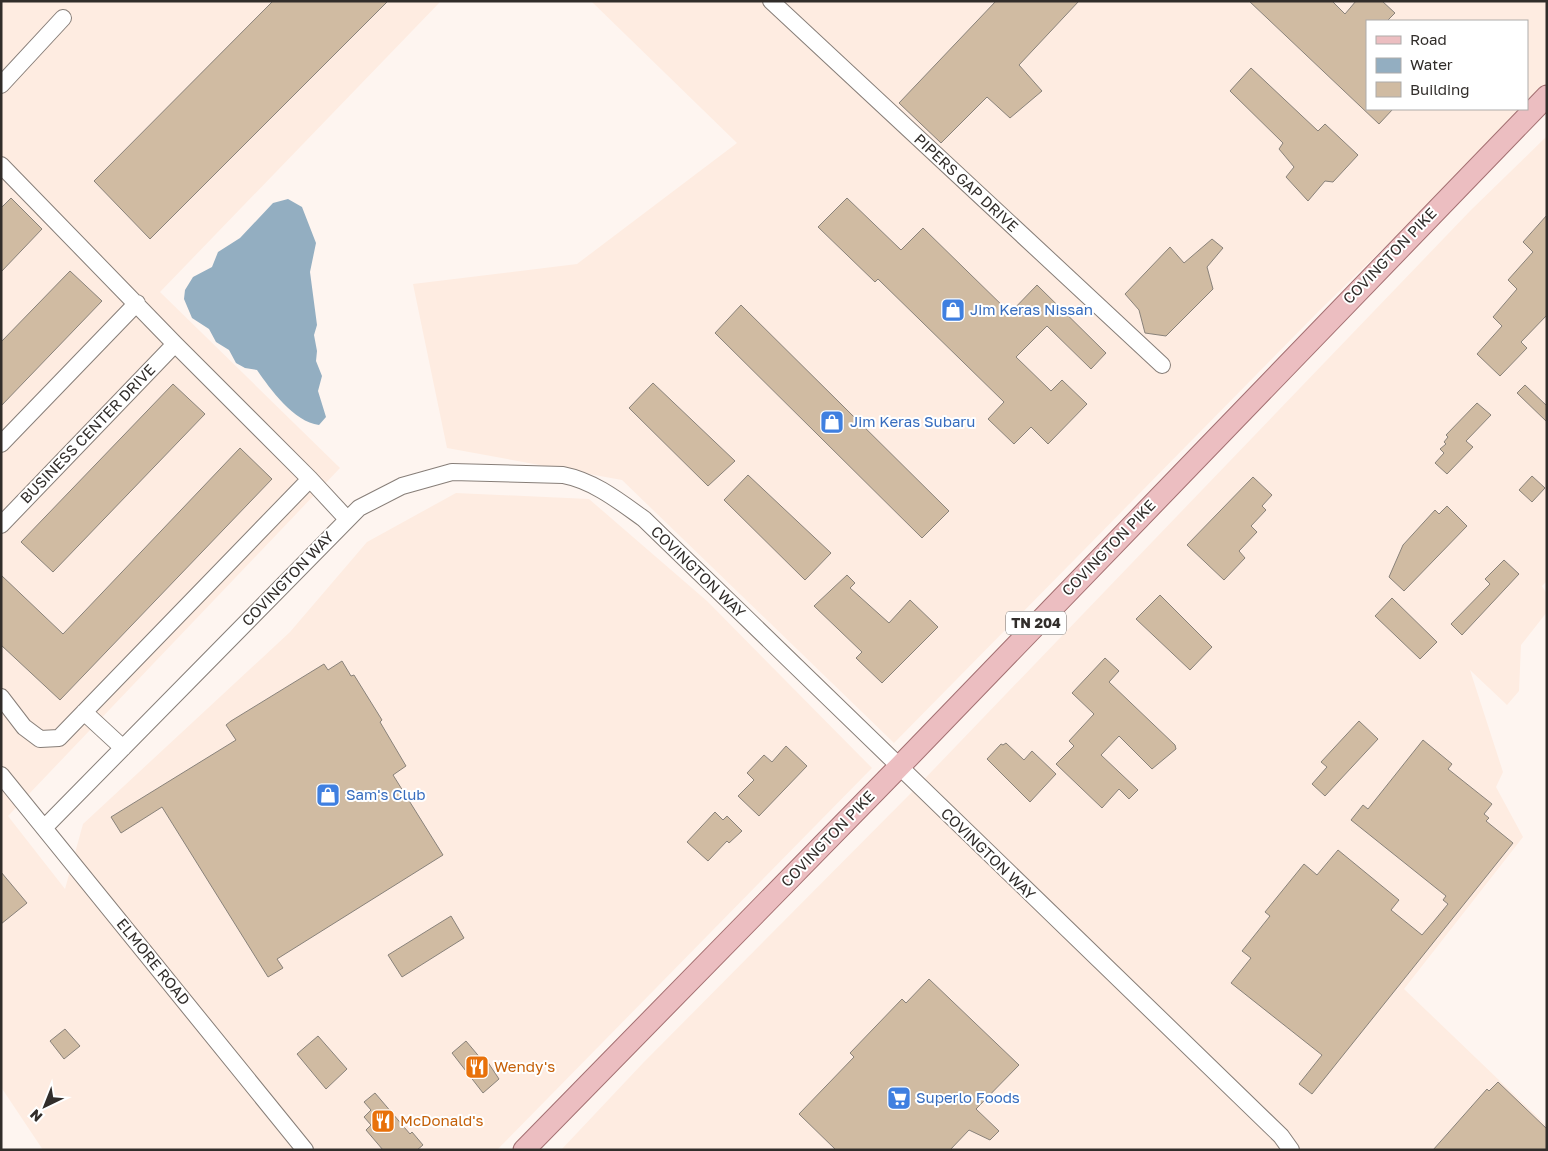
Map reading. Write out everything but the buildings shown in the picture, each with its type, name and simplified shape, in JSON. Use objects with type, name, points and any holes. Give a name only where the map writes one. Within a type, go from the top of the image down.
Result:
[{"type":"main road","name":"COVINGTON PIKE","points":[[524,1150],[898,768],[1547,96]]},
{"type":"street","name":"PIPERS GAP DRIVE","points":[[770,1],[1162,364]]},
{"type":"street","points":[[1,85],[63,18]]},
{"type":"street","points":[[1,165],[348,519]]},
{"type":"street","points":[[1,444],[137,303]]},
{"type":"street","name":"BUSINESS CENTER DRIVE","points":[[1,525],[175,344]]},
{"type":"street","name":"COVINGTON WAY","points":[[44,828],[358,508],[402,486],[452,472],[563,475],[576,478],[602,490],[644,519],[898,768],[1281,1136],[1291,1150]]},
{"type":"street","points":[[1,697],[24,726],[40,739],[59,738],[310,479]]},
{"type":"street","points":[[84,712],[123,748]]},
{"type":"street","name":"ELMORE ROAD","points":[[1,775],[305,1150]]},
{"type":"shaded area","points":[[1,1],[441,1],[160,292],[340,468],[8,816],[65,889],[83,824],[290,632],[367,542],[456,493],[589,499],[707,601],[872,768],[497,1150],[43,1150],[1,1087]]},
{"type":"shaded area","points":[[591,1],[1547,1],[1547,88],[1528,107],[1528,20],[1366,20],[1366,110],[1525,110],[1320,310],[894,743],[622,480],[447,448],[413,284],[577,264],[737,143]]},
{"type":"shaded area","points":[[1547,136],[1547,581],[1542,586],[1547,594],[1547,612],[1521,645],[1519,691],[1507,705],[1470,670],[1503,772],[1496,787],[1523,837],[1404,989],[1547,1126],[1547,1150],[561,1150],[643,1063],[910,794],[1471,210]]},
{"type":"water","points":[[288,199],[302,207],[316,243],[310,272],[317,325],[314,335],[317,351],[316,361],[322,376],[318,391],[326,417],[319,425],[301,418],[284,404],[257,370],[245,368],[236,363],[229,350],[216,342],[209,329],[192,318],[184,299],[185,290],[193,277],[212,267],[218,252],[240,238],[273,203]]},
{"type":"place","name":"Jim Keras Nissan","points":[[953,310]]},
{"type":"place","name":"Jim Keras Subaru","points":[[832,422]]},
{"type":"place","name":"Sam's Club","points":[[328,795]]},
{"type":"place","name":"Wendy's","points":[[477,1067]]},
{"type":"place","name":"Superlo Foods","points":[[899,1098]]},
{"type":"place","name":"McDonald's","points":[[383,1121]]}]
